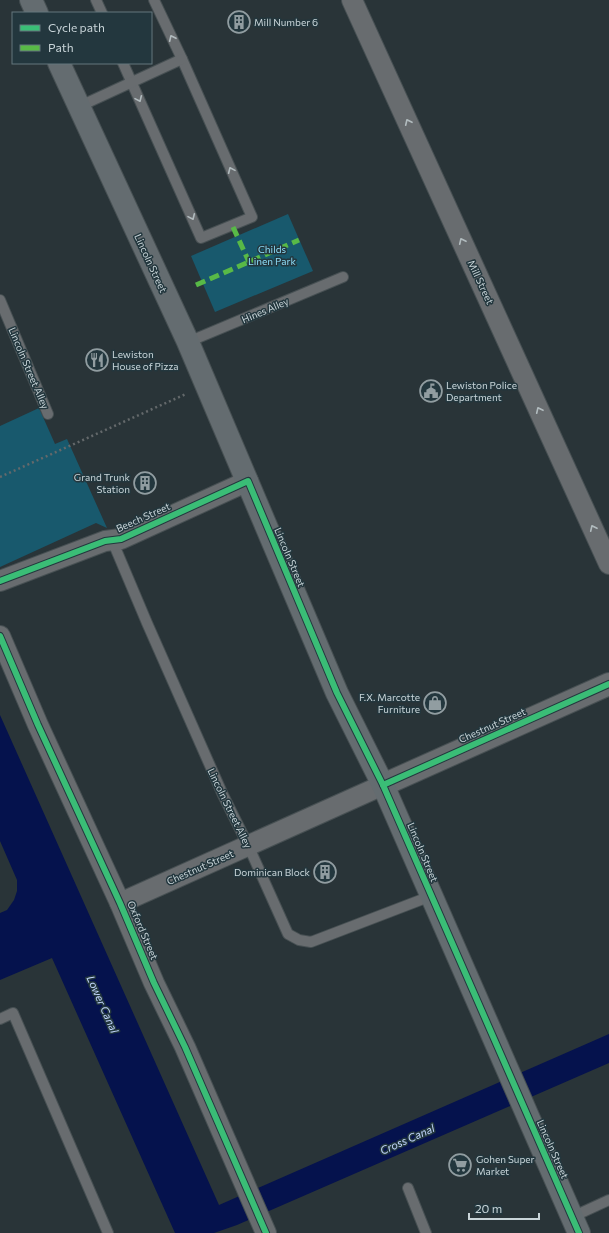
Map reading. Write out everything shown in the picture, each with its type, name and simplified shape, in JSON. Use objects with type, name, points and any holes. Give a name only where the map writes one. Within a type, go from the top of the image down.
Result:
[{"type":"highway","points":[[31,0],[37,12]]},
{"type":"highway","name":"Lincoln Street","points":[[59,64],[188,342],[337,693],[384,785],[575,1225]]},
{"type":"street","name":"Mill Street","points":[[352,0],[609,564]]},
{"type":"street","name":"Beech Street","points":[[0,581],[105,541],[121,538],[248,481]]},
{"type":"street","name":"Oxford Street","points":[[0,636],[120,903],[154,983],[185,1047],[264,1227]]},
{"type":"street","name":"Chestnut Street","points":[[120,903],[609,684]]},
{"type":"lane","points":[[96,0],[102,12]]},
{"type":"lane","points":[[123,64],[201,238],[252,217],[182,59],[154,0]]},
{"type":"lane","points":[[78,107],[182,59]]},
{"type":"lane","name":"Hines Alley","points":[[188,342],[343,277]]},
{"type":"lane","name":"Lincoln Street Alley","points":[[0,300],[48,414]]},
{"type":"lane","name":"Lincoln Street Alley","points":[[112,540],[223,795],[248,845],[288,934],[299,940],[311,942],[431,896]]},
{"type":"lane","points":[[0,1019],[13,1013],[108,1233]]},
{"type":"lane","points":[[408,1188],[426,1233]]},
{"type":"lane","points":[[575,1225],[609,1200]]},
{"type":"path","points":[[0,477],[206,384]]},
{"type":"green space","name":"Childs Linen Park","points":[[288,214],[313,271],[215,312],[191,256]]},
{"type":"green space","points":[[39,408],[55,444],[67,439],[107,528],[96,523],[0,567],[0,426]]},
{"type":"water","points":[[0,715],[219,1205],[609,1034],[609,1063],[237,1225],[214,1233],[175,1233],[52,958],[0,980],[0,913],[7,910],[14,900],[17,891],[17,880],[0,841]]},
{"type":"marked path","points":[[233,227],[249,262]]},
{"type":"marked path","points":[[196,285],[299,240]]},
{"type":"cycle path","points":[[0,581],[105,541],[121,539],[248,481],[337,693],[383,785],[579,1233]]},
{"type":"cycle path","points":[[0,636],[38,725],[120,903],[154,983],[185,1047],[266,1233]]},
{"type":"cycle path","points":[[383,785],[609,684]]},
{"type":"place","name":"Mill Number 6","points":[[239,22]]},
{"type":"place","name":"Lewiston House of Pizza","points":[[97,360]]},
{"type":"place","name":"Lewiston Police Department","points":[[431,391]]},
{"type":"place","name":"Grand Trunk Station","points":[[145,483]]},
{"type":"place","name":"F.X. Marcotte Furniture","points":[[435,703]]},
{"type":"place","name":"Dominican Block","points":[[325,872]]},
{"type":"place","name":"Gohen Super Market","points":[[460,1165]]},
{"type":"water label","name":"Lower Canal","points":[[103,1004]]},
{"type":"water label","name":"Cross Canal","points":[[407,1139]]}]
